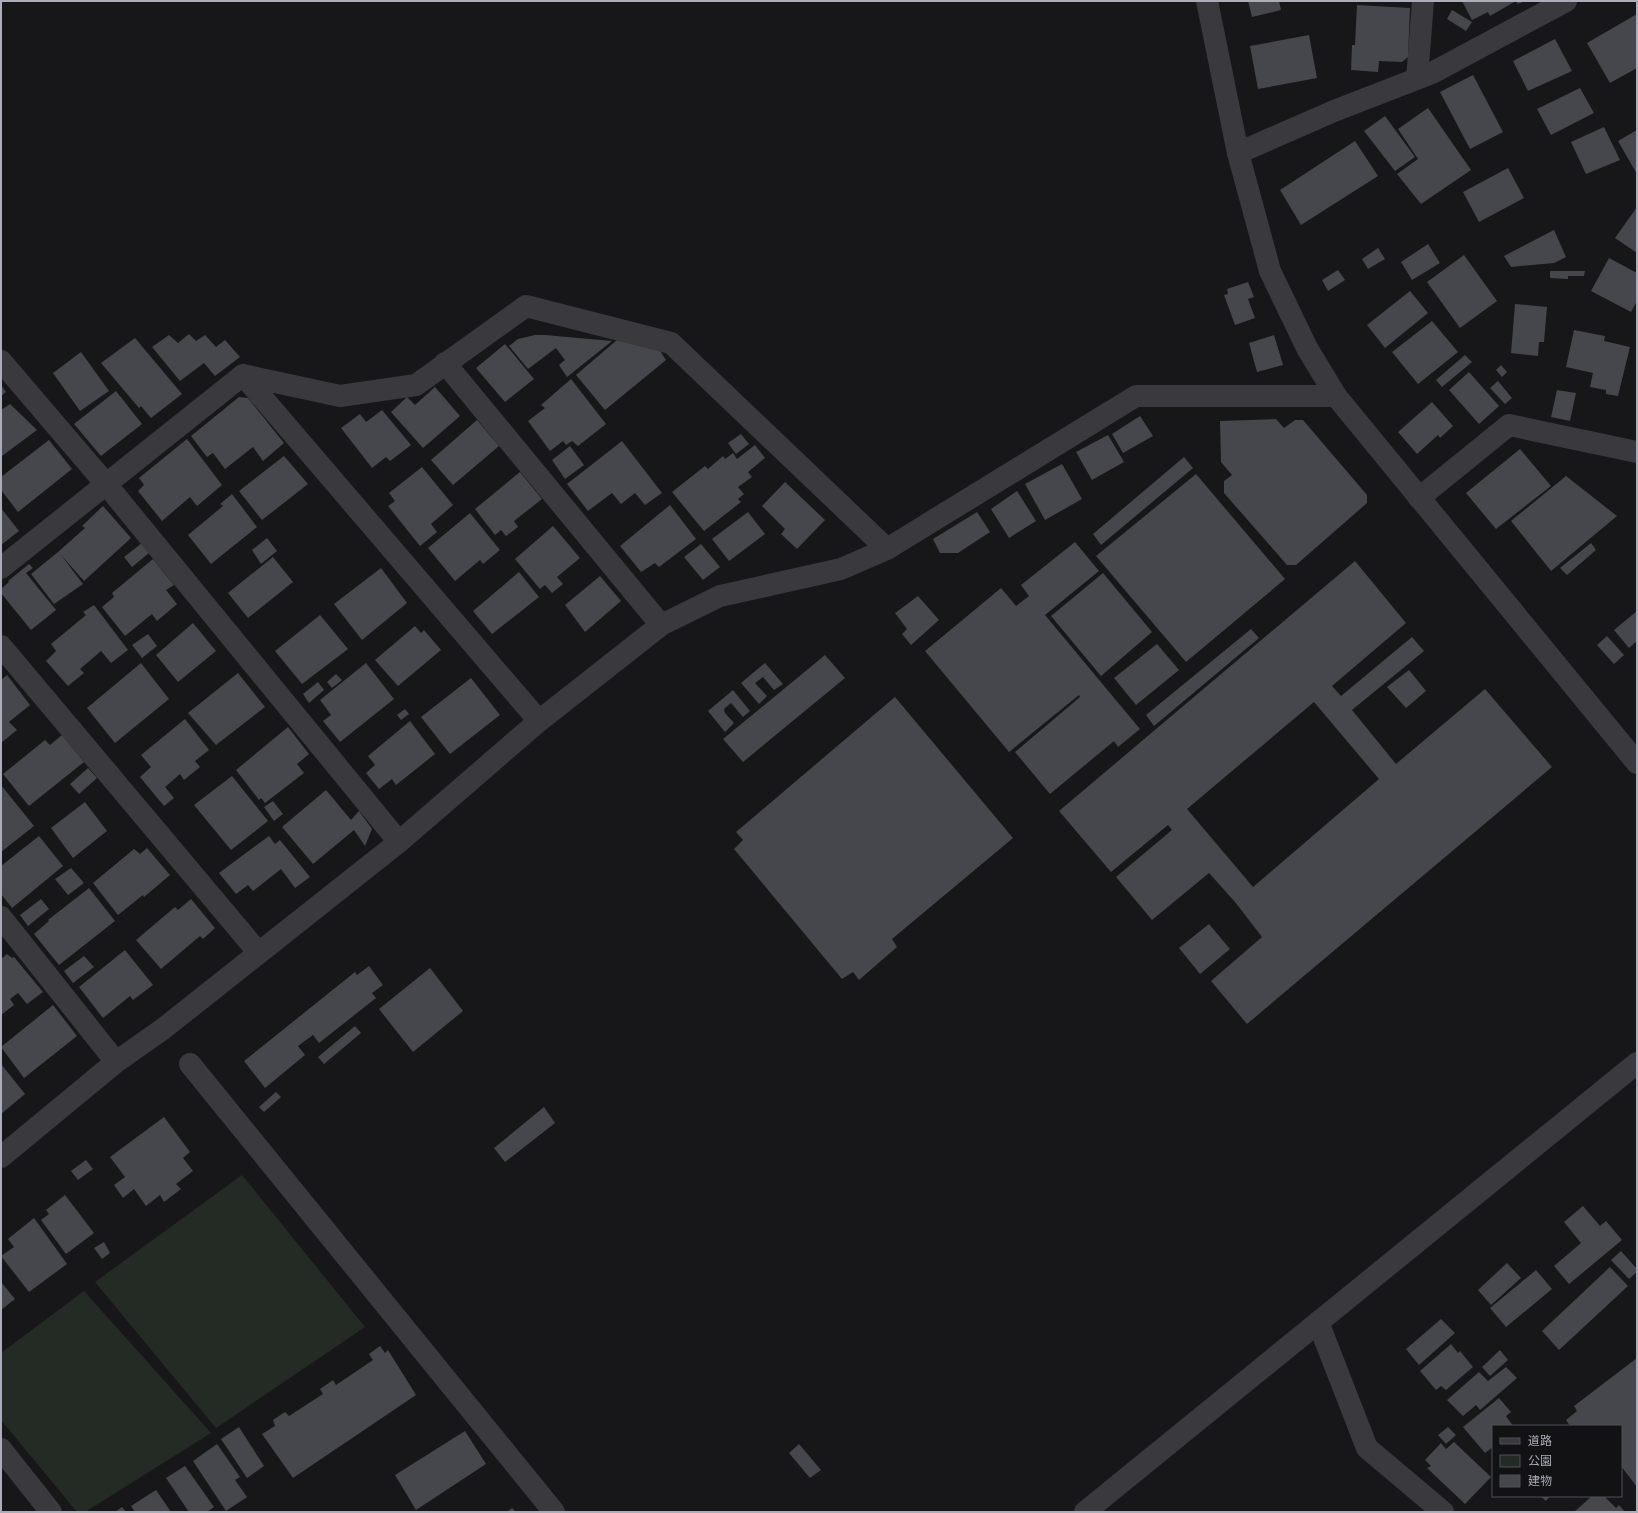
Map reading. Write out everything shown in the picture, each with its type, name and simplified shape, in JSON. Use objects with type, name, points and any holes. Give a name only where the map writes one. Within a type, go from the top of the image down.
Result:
[{"type":"street","points":[[1207,1],[1238,153],[1270,271],[1307,348],[1336,396],[1637,763]]},
{"type":"street","points":[[1417,79],[1423,1]]},
{"type":"street","points":[[1238,153],[1334,110],[1432,74],[1566,1]]},
{"type":"street","points":[[243,375],[340,396],[416,385],[526,306],[671,343],[887,549]]},
{"type":"street","points":[[1,361],[106,484],[399,842]]},
{"type":"street","points":[[446,364],[661,625]]},
{"type":"street","points":[[1,568],[243,375]]},
{"type":"street","points":[[243,375],[539,721]]},
{"type":"street","points":[[1,1157],[116,1062],[163,1028],[399,842],[539,721],[661,625],[720,596],[841,569],[887,549],[1136,396],[1336,396]]},
{"type":"street","points":[[1419,498],[1509,425],[1637,452]]},
{"type":"street","points":[[1,646],[258,952]]},
{"type":"street","points":[[1,917],[116,1062]]},
{"type":"street","points":[[1086,1512],[1637,1063]]},
{"type":"street","points":[[190,1064],[554,1512]]},
{"type":"street","points":[[1318,1322],[1367,1448],[1443,1512]]},
{"type":"street","points":[[1,1449],[51,1512]]},
{"type":"green space","points":[[242,1175],[365,1327],[216,1428],[95,1282]]},
{"type":"green space","points":[[84,1291],[211,1433],[85,1512],[77,1512],[1,1420],[1,1353]]},
{"type":"building","points":[[1248,1],[1279,1],[1281,10],[1252,17]]},
{"type":"building","points":[[1462,1],[1516,1],[1490,16],[1488,12],[1472,20]]},
{"type":"building","points":[[1516,1],[1525,1],[1518,4]]},
{"type":"building","points":[[1357,5],[1410,8],[1408,57],[1402,62],[1379,61],[1378,72],[1351,70],[1352,45],[1355,45]]},
{"type":"building","points":[[1452,10],[1472,22],[1466,31],[1447,19]]},
{"type":"building","points":[[1637,14],[1637,68],[1610,83],[1587,43]]},
{"type":"building","points":[[1309,35],[1317,78],[1258,89],[1250,46]]},
{"type":"building","points":[[1555,39],[1572,71],[1528,91],[1513,61]]},
{"type":"building","points":[[1473,75],[1503,132],[1470,149],[1440,92]]},
{"type":"building","points":[[1580,88],[1594,113],[1551,135],[1537,109]]},
{"type":"building","points":[[1428,108],[1471,170],[1421,204],[1397,174],[1418,159],[1398,129]]},
{"type":"building","points":[[1385,116],[1415,157],[1395,171],[1364,131]]},
{"type":"building","points":[[1604,127],[1620,160],[1586,174],[1571,142]]},
{"type":"building","points":[[1637,130],[1637,174],[1618,141]]},
{"type":"building","points":[[1355,141],[1378,176],[1301,225],[1280,190]]},
{"type":"building","points":[[1508,168],[1524,198],[1479,222],[1463,192]]},
{"type":"building","points":[[1637,207],[1637,253],[1615,238]]},
{"type":"building","points":[[1554,230],[1566,257],[1554,263],[1511,267],[1504,256]]},
{"type":"building","points":[[1428,244],[1440,263],[1412,280],[1401,262]]},
{"type":"building","points":[[1378,248],[1385,259],[1368,269],[1362,259]]},
{"type":"building","points":[[1464,255],[1497,301],[1460,328],[1427,282]]},
{"type":"building","points":[[1609,258],[1637,273],[1637,301],[1631,312],[1591,291]]},
{"type":"building","points":[[1338,270],[1345,280],[1328,291],[1322,280]]},
{"type":"building","points":[[1550,271],[1585,271],[1584,276],[1568,276],[1568,279],[1550,278]]},
{"type":"building","points":[[1248,282],[1254,297],[1248,299],[1255,318],[1235,325],[1224,295],[1228,294],[1227,289]]},
{"type":"building","points":[[1410,291],[1428,313],[1385,348],[1367,325]]},
{"type":"building","points":[[1515,304],[1547,307],[1544,342],[1539,342],[1538,356],[1511,353]]},
{"type":"building","points":[[1432,321],[1458,352],[1418,384],[1392,352]]},
{"type":"building","points":[[1574,330],[1605,336],[1604,341],[1630,347],[1618,396],[1606,394],[1606,390],[1590,387],[1593,373],[1566,367]]},
{"type":"building","points":[[189,334],[196,341],[205,335],[216,347],[225,340],[240,357],[215,376],[204,363],[180,381],[152,347],[169,335],[178,343]]},
{"type":"building","points":[[535,335],[612,341],[567,377],[559,365],[565,360],[556,348],[528,369],[509,346],[518,339]]},
{"type":"building","points":[[1274,335],[1283,365],[1257,372],[1249,343]]},
{"type":"building","points":[[135,338],[182,394],[151,418],[141,406],[139,408],[101,363]]},
{"type":"building","points":[[617,340],[660,351],[666,360],[605,410],[576,375]]},
{"type":"building","points":[[505,344],[534,379],[505,402],[476,368]]},
{"type":"building","points":[[81,352],[109,391],[80,411],[53,373]]},
{"type":"building","points":[[1465,355],[1472,362],[1442,387],[1436,380]]},
{"type":"building","points":[[1501,365],[1507,372],[1502,377],[1496,370]]},
{"type":"building","points":[[1469,372],[1499,406],[1479,424],[1449,390]]},
{"type":"building","points":[[571,379],[606,424],[578,446],[572,441],[566,445],[563,441],[550,451],[528,421],[545,408],[541,405]]},
{"type":"building","points":[[1498,381],[1512,398],[1505,404],[1490,388]]},
{"type":"building","points":[[1,385],[6,392],[1,396]]},
{"type":"building","points":[[435,387],[460,416],[423,448],[391,412],[407,397],[415,405]]},
{"type":"building","points":[[1557,390],[1576,393],[1570,421],[1551,417]]},
{"type":"building","points":[[116,391],[142,424],[101,456],[74,424]]},
{"type":"building","points":[[239,397],[248,398],[284,443],[263,461],[253,447],[225,469],[213,453],[207,457],[191,436]]},
{"type":"building","points":[[1432,402],[1453,426],[1440,438],[1438,435],[1417,454],[1398,432]]},
{"type":"building","points":[[10,404],[37,430],[2,456],[1,410]]},
{"type":"building","points":[[382,410],[411,445],[390,461],[386,457],[372,468],[341,428],[360,414],[366,422]]},
{"type":"building","points":[[1140,416],[1153,436],[1123,453],[1112,434]]},
{"type":"building","points":[[1276,419],[1284,428],[1295,420],[1303,420],[1367,495],[1367,503],[1296,565],[1287,565],[1224,493],[1224,481],[1232,475],[1221,462],[1220,421]]},
{"type":"building","points":[[477,420],[499,446],[453,485],[431,460]]},
{"type":"building","points":[[741,434],[749,444],[736,454],[728,443]]},
{"type":"building","points":[[1108,435],[1124,462],[1092,480],[1076,452]]},
{"type":"building","points":[[187,439],[222,485],[197,506],[190,497],[162,521],[138,491],[144,485],[139,478]]},
{"type":"building","points":[[49,440],[72,469],[18,512],[1,490],[1,477]]},
{"type":"building","points":[[622,441],[662,493],[645,505],[635,493],[621,504],[612,493],[588,511],[567,484]]},
{"type":"building","points":[[755,445],[765,458],[748,472],[752,477],[738,487],[744,494],[738,499],[741,502],[704,531],[672,492],[705,466],[708,469],[723,456],[725,459],[733,453],[737,459]]},
{"type":"building","points":[[570,446],[584,465],[565,479],[552,460]]},
{"type":"building","points":[[1520,449],[1551,486],[1496,529],[1466,493]]},
{"type":"building","points":[[284,456],[308,484],[262,520],[239,491]]},
{"type":"building","points":[[1184,457],[1193,468],[1101,545],[1093,534]]},
{"type":"building","points":[[1062,464],[1082,499],[1045,520],[1025,484]]},
{"type":"building","points":[[422,467],[453,505],[431,524],[437,532],[420,546],[388,506],[395,501],[389,493]]},
{"type":"building","points":[[520,472],[542,499],[514,521],[518,527],[506,536],[501,530],[495,535],[475,509]]},
{"type":"building","points":[[1196,474],[1285,579],[1186,662],[1096,556]]},
{"type":"building","points":[[1566,476],[1617,516],[1551,571],[1511,521]]},
{"type":"building","points":[[785,482],[825,520],[797,549],[781,534],[785,529],[762,506]]},
{"type":"building","points":[[1017,491],[1036,521],[1009,538],[991,509]]},
{"type":"building","points":[[232,494],[257,527],[211,564],[188,535],[223,506],[220,504]]},
{"type":"building","points":[[670,505],[696,539],[659,567],[655,563],[641,572],[620,546]]},
{"type":"building","points":[[103,506],[131,538],[84,581],[61,555],[83,584],[54,604],[31,574],[85,528],[82,526]]},
{"type":"building","points":[[1,508],[19,531],[1,545]]},
{"type":"building","points":[[748,512],[765,534],[729,561],[712,539]]},
{"type":"building","points":[[977,512],[990,532],[958,553],[940,553],[933,539]]},
{"type":"building","points":[[470,513],[500,550],[483,564],[480,560],[455,581],[428,548]]},
{"type":"building","points":[[553,526],[580,558],[557,577],[563,584],[552,593],[545,585],[540,589],[515,559]]},
{"type":"building","points":[[267,538],[277,551],[261,564],[252,550]]},
{"type":"building","points":[[1075,542],[1099,571],[1045,615],[1140,729],[1118,747],[1114,741],[1050,794],[1015,752],[1080,697],[1079,695],[1009,752],[925,651],[1001,588],[1016,606],[1029,596],[1021,585]]},
{"type":"building","points":[[142,543],[149,553],[132,567],[124,557]]},
{"type":"building","points":[[1591,543],[1596,550],[1567,575],[1560,568]]},
{"type":"building","points":[[701,544],[720,567],[703,580],[684,557]]},
{"type":"building","points":[[273,557],[293,582],[248,618],[228,593]]},
{"type":"building","points":[[153,559],[174,585],[166,590],[177,604],[157,621],[152,614],[125,636],[102,607],[114,597],[112,593]]},
{"type":"building","points":[[1355,561],[1406,623],[1332,686],[1341,696],[1412,637],[1424,651],[1352,710],[1396,764],[1485,689],[1552,767],[1247,1024],[1211,981],[1262,937],[1235,902],[1209,873],[1152,920],[1116,877],[1172,830],[1168,825],[1111,872],[1059,811]],"holes":[[[1314,702],[1379,779],[1253,887],[1187,809]]]},
{"type":"building","points":[[29,564],[33,568],[26,573],[56,610],[31,630],[1,593],[1,589],[9,582],[8,581]]},
{"type":"building","points":[[381,568],[407,603],[362,640],[334,604]]},
{"type":"building","points":[[519,572],[539,597],[492,634],[473,611]]},
{"type":"building","points":[[1103,573],[1152,632],[1101,676],[1051,616]]},
{"type":"building","points":[[600,576],[621,601],[585,632],[565,605]]},
{"type":"building","points":[[918,596],[939,620],[911,645],[902,634],[907,629],[895,613]]},
{"type":"building","points":[[94,605],[128,650],[111,663],[101,651],[80,669],[84,673],[68,686],[46,661],[56,651],[51,644],[86,615],[83,612]]},
{"type":"building","points":[[1637,611],[1637,641],[1629,648],[1614,630]]},
{"type":"building","points":[[320,615],[348,649],[302,684],[275,651]]},
{"type":"building","points":[[193,623],[216,651],[178,682],[156,655]]},
{"type":"building","points":[[415,626],[421,633],[424,630],[441,650],[398,686],[375,660]]},
{"type":"building","points":[[1251,629],[1259,638],[1154,726],[1146,715]]},
{"type":"building","points":[[148,634],[157,646],[142,658],[132,645]]},
{"type":"building","points":[[1607,636],[1624,655],[1614,664],[1597,645]]},
{"type":"building","points":[[1157,644],[1179,670],[1136,705],[1114,678]]},
{"type":"building","points":[[825,655],[845,678],[743,762],[723,739]]},
{"type":"building","points":[[141,663],[169,699],[115,743],[87,708]]},
{"type":"building","points":[[366,663],[394,699],[340,742],[323,721],[331,715],[320,700]]},
{"type":"building","points":[[765,663],[783,684],[774,690],[763,677],[755,683],[767,696],[759,704],[741,683]]},
{"type":"building","points":[[1409,670],[1426,691],[1406,708],[1387,687]]},
{"type":"building","points":[[238,673],[265,707],[216,745],[188,713]]},
{"type":"building","points":[[336,674],[342,680],[332,688],[327,682]]},
{"type":"building","points":[[7,675],[30,705],[9,722],[17,730],[1,743],[1,680]]},
{"type":"building","points":[[471,678],[500,715],[450,754],[421,717]]},
{"type":"building","points":[[318,682],[324,690],[309,703],[303,694]]},
{"type":"building","points":[[733,690],[750,711],[743,717],[731,703],[724,709],[725,713],[734,723],[725,732],[708,711]]},
{"type":"building","points":[[895,697],[1013,838],[892,939],[897,947],[859,980],[853,972],[842,979],[734,849],[743,840],[736,832]]},
{"type":"building","points":[[405,709],[409,714],[401,720],[397,715]]},
{"type":"building","points":[[185,719],[209,750],[195,761],[200,767],[184,780],[180,774],[165,787],[174,798],[164,806],[140,777],[151,767],[141,755]]},
{"type":"building","points":[[410,721],[435,754],[396,785],[392,779],[379,789],[366,773],[375,765],[368,756]]},
{"type":"building","points":[[288,727],[309,754],[297,764],[304,773],[265,803],[261,798],[259,800],[236,770]]},
{"type":"building","points":[[62,735],[84,762],[29,806],[3,774],[45,740],[50,745]]},
{"type":"building","points":[[88,768],[97,778],[79,794],[70,784]]},
{"type":"building","points":[[232,776],[268,821],[231,850],[194,805]]},
{"type":"building","points":[[1,785],[34,826],[1,852]]},
{"type":"building","points":[[326,790],[351,820],[359,811],[372,829],[365,846],[354,830],[313,864],[282,827]]},
{"type":"building","points":[[273,801],[283,814],[274,821],[264,807]]},
{"type":"building","points":[[85,802],[107,831],[73,858],[51,828]]},
{"type":"building","points":[[39,836],[63,866],[12,908],[1,894],[1,866]]},
{"type":"building","points":[[269,836],[275,844],[280,840],[310,877],[295,888],[281,869],[253,891],[248,885],[236,894],[219,873]]},
{"type":"building","points":[[147,848],[170,875],[144,897],[143,895],[118,915],[93,883],[134,849],[140,854]]},
{"type":"building","points":[[71,868],[84,883],[68,895],[55,879]]},
{"type":"building","points":[[89,888],[115,921],[59,965],[34,934],[49,921],[48,920]]},
{"type":"building","points":[[41,899],[49,909],[28,926],[20,915]]},
{"type":"building","points":[[191,899],[215,928],[203,939],[200,936],[161,969],[136,940],[175,907],[178,910]]},
{"type":"building","points":[[1209,924],[1230,949],[1200,974],[1179,948]]},
{"type":"building","points":[[125,950],[153,985],[133,1000],[130,996],[103,1018],[79,987]]},
{"type":"building","points":[[7,954],[12,958],[14,957],[43,992],[27,1004],[18,993],[10,999],[14,1005],[1,1015],[1,959]]},
{"type":"building","points":[[84,956],[94,967],[73,983],[64,971]]},
{"type":"building","points":[[369,966],[383,985],[372,993],[376,998],[319,1043],[313,1035],[298,1046],[305,1055],[265,1088],[244,1061],[355,972],[357,975]]},
{"type":"building","points":[[430,968],[463,1011],[413,1052],[379,1009]]},
{"type":"building","points":[[53,1005],[77,1036],[24,1078],[1,1047]]},
{"type":"building","points":[[355,1026],[361,1033],[324,1064],[318,1057]]},
{"type":"building","points":[[1,1064],[25,1094],[1,1114]]},
{"type":"building","points":[[276,1092],[281,1097],[264,1112],[259,1107]]},
{"type":"building","points":[[544,1107],[555,1123],[505,1162],[494,1148]]},
{"type":"building","points":[[164,1117],[190,1152],[183,1158],[193,1171],[176,1184],[181,1189],[164,1202],[160,1195],[146,1206],[134,1189],[123,1198],[114,1185],[125,1177],[110,1157]]},
{"type":"building","points":[[86,1160],[93,1169],[78,1180],[71,1171]]},
{"type":"building","points":[[65,1195],[94,1233],[66,1254],[41,1220],[49,1214],[46,1210]]},
{"type":"building","points":[[1583,1206],[1600,1226],[1606,1221],[1622,1240],[1569,1284],[1554,1266],[1581,1243],[1564,1222]]},
{"type":"building","points":[[34,1218],[67,1264],[29,1292],[1,1256],[14,1247],[8,1239]]},
{"type":"building","points":[[104,1242],[110,1253],[102,1259],[94,1248]]},
{"type":"building","points":[[1621,1251],[1637,1269],[1637,1272],[1629,1279],[1611,1260]]},
{"type":"building","points":[[1507,1263],[1521,1278],[1491,1305],[1478,1290]]},
{"type":"building","points":[[1610,1267],[1628,1286],[1559,1350],[1542,1331]]},
{"type":"building","points":[[1536,1270],[1552,1289],[1506,1327],[1490,1308]]},
{"type":"building","points":[[1,1282],[15,1299],[1,1310]]},
{"type":"building","points":[[1441,1319],[1455,1333],[1419,1365],[1406,1349]]},
{"type":"building","points":[[1451,1344],[1458,1353],[1460,1351],[1473,1367],[1446,1390],[1441,1386],[1436,1390],[1420,1371]]},
{"type":"building","points":[[380,1346],[385,1353],[388,1350],[416,1395],[293,1478],[262,1434],[275,1426],[273,1420],[285,1412],[289,1416],[323,1394],[320,1389],[333,1380],[336,1385],[373,1360],[369,1354]]},
{"type":"building","points":[[1500,1350],[1508,1360],[1490,1376],[1482,1367]]},
{"type":"building","points":[[1637,1358],[1637,1487],[1622,1467],[1622,1425],[1569,1425],[1566,1420],[1577,1411],[1574,1406]]},
{"type":"building","points":[[1506,1367],[1517,1378],[1480,1410],[1476,1405],[1463,1416],[1447,1400],[1479,1372],[1488,1381]]},
{"type":"building","points":[[1499,1398],[1511,1412],[1506,1416],[1512,1425],[1492,1425],[1492,1448],[1485,1453],[1463,1427]]},
{"type":"building","points":[[239,1427],[264,1466],[247,1478],[221,1439]]},
{"type":"building","points":[[1448,1427],[1456,1435],[1446,1444],[1438,1435]]},
{"type":"building","points":[[465,1431],[486,1464],[416,1510],[395,1475]]},
{"type":"building","points":[[1454,1442],[1491,1477],[1465,1504],[1427,1468],[1431,1466],[1425,1460],[1441,1443],[1446,1449]]},
{"type":"building","points":[[217,1444],[240,1477],[235,1480],[247,1497],[226,1511],[193,1461]]},
{"type":"building","points":[[799,1444],[821,1470],[810,1478],[789,1453]]},
{"type":"building","points":[[185,1466],[214,1507],[207,1512],[189,1512],[166,1478]]},
{"type":"building","points":[[156,1490],[171,1512],[135,1512],[131,1506]]},
{"type":"building","points":[[1541,1497],[1549,1497],[1546,1501]]},
{"type":"building","points":[[1591,1497],[1605,1497],[1616,1508],[1619,1505],[1625,1512],[1574,1512]]},
{"type":"building","points":[[122,1507],[126,1512],[115,1512]]},
{"type":"building","points":[[512,1508],[516,1512],[507,1512]]}]
